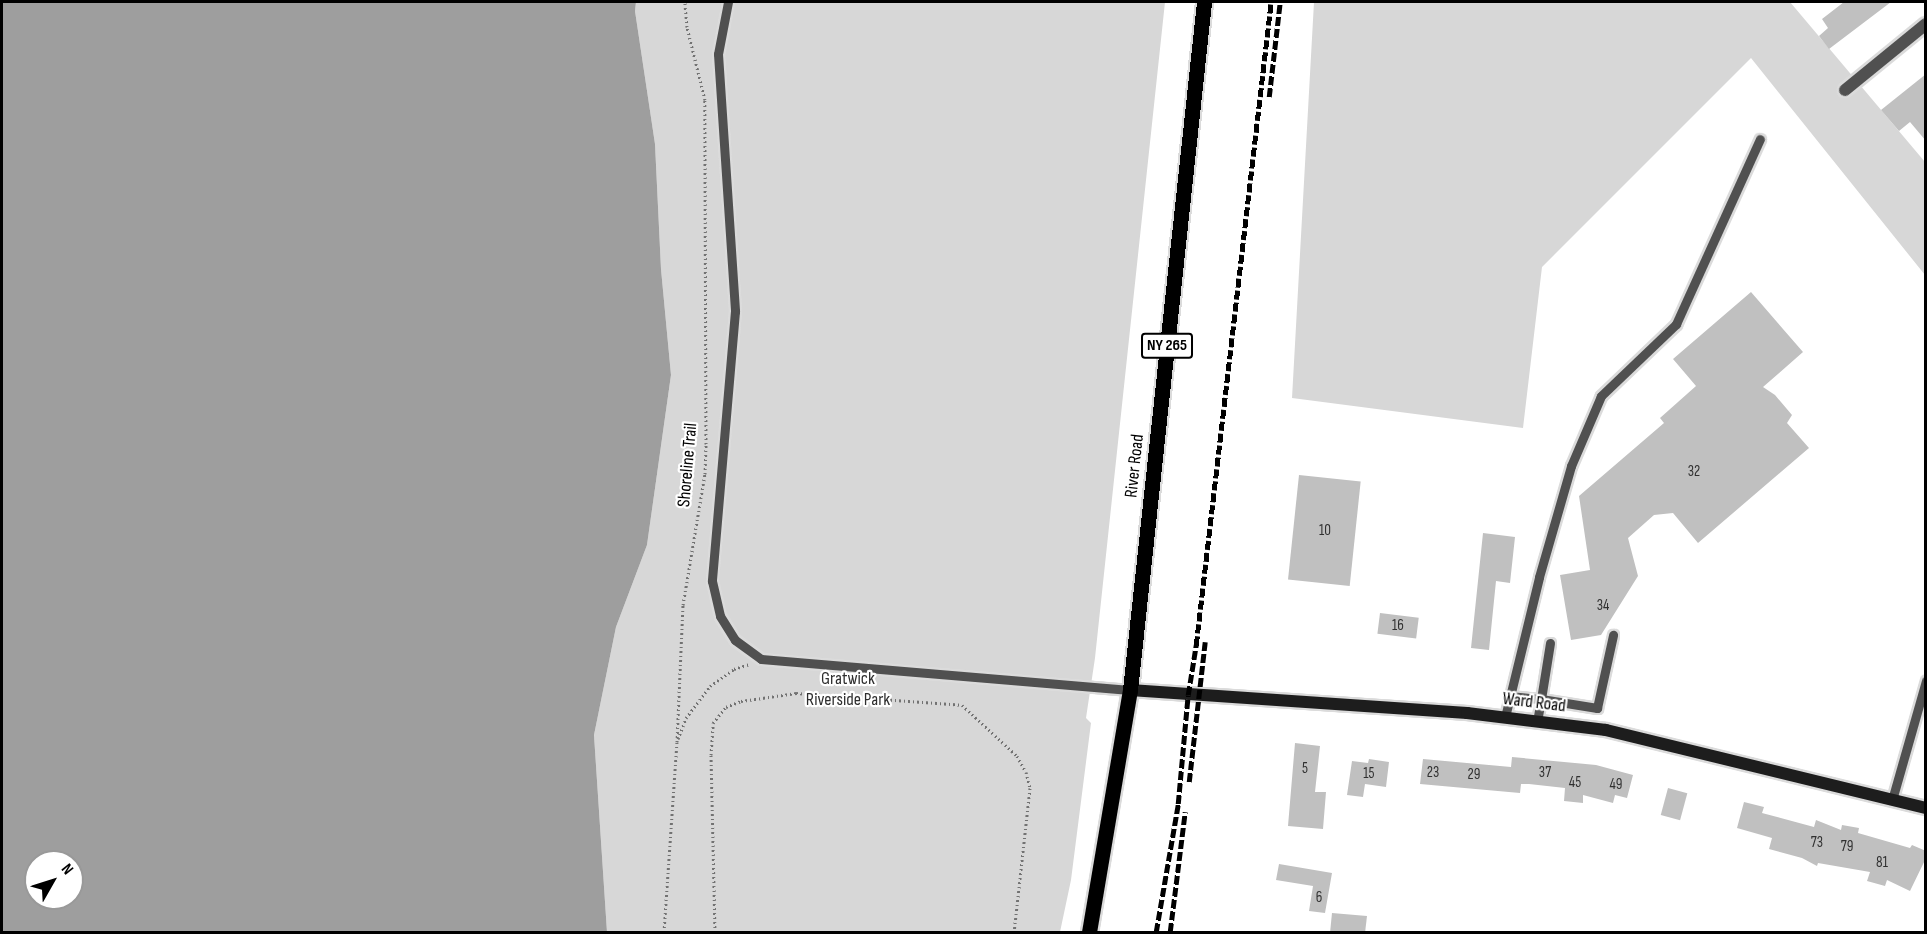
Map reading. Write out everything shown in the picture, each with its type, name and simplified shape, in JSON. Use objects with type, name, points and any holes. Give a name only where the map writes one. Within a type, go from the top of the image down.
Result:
[{"type":"main road","name":"River Road","points":[[1089,933],[1130,690],[1204,2]]},
{"type":"main road","name":"Ward Road","points":[[1130,690],[1505,717],[1593,728],[1926,808]]},
{"type":"street","points":[[1845,90],[1926,24]]},
{"type":"lane","points":[[728,2],[718,54],[735,311],[712,581],[720,616],[735,640],[761,659],[1130,690]]},
{"type":"lane","points":[[1505,717],[1539,577],[1571,466],[1601,396],[1676,324],[1760,139]]},
{"type":"lane","points":[[1593,728],[1613,635]]},
{"type":"lane","points":[[1537,721],[1550,643]]},
{"type":"lane","points":[[1892,800],[1926,681]]},
{"type":"lane","points":[[1510,696],[1597,708]]},
{"type":"path","name":"Shoreline Trail","points":[[664,933],[677,742],[683,605],[705,474],[706,444],[705,100],[687,27],[685,2]]},
{"type":"path","points":[[677,742],[686,718],[710,686],[734,669],[761,659]]},
{"type":"path","points":[[715,933],[711,755],[713,723],[726,706],[741,701],[796,693],[962,705],[1017,756],[1026,772],[1030,788],[1014,933]]},
{"type":"green space","name":"Gratwick Riverside Park","points":[[636,2],[1165,2],[1095,658],[1086,718],[1091,723],[1071,880],[1060,932],[607,932],[594,735],[616,627],[647,545],[671,375],[661,269],[655,144],[635,11]]},
{"type":"green space","points":[[1314,2],[1790,2],[1925,162],[1925,275],[1751,58],[1542,267],[1523,428],[1292,398]]},
{"type":"shaded area","points":[[2,2],[636,2],[635,11],[655,144],[661,269],[671,375],[647,545],[616,627],[594,735],[607,932],[2,932]]},
{"type":"building","points":[[1844,2],[1891,2],[1829,49],[1819,36],[1828,28],[1822,19]]},
{"type":"building","points":[[1926,74],[1926,141],[1910,122],[1899,131],[1881,110]]},
{"type":"building","points":[[1751,292],[1803,352],[1763,387],[1775,395],[1792,415],[1787,423],[1809,448],[1698,543],[1673,513],[1654,515],[1628,538],[1638,576],[1601,635],[1571,640],[1560,575],[1590,570],[1579,496],[1664,423],[1660,418],[1696,386],[1673,359]]},
{"type":"building","points":[[1299,475],[1361,481],[1350,586],[1288,579]]},
{"type":"building","points":[[1483,533],[1515,537],[1510,583],[1496,581],[1489,650],[1471,648]]},
{"type":"building","points":[[1380,613],[1419,618],[1416,639],[1377,634]]},
{"type":"building","points":[[1295,743],[1320,746],[1315,792],[1326,792],[1323,829],[1288,826]]},
{"type":"building","points":[[1512,757],[1596,765],[1633,775],[1627,798],[1615,795],[1613,803],[1583,795],[1583,803],[1564,801],[1565,788],[1529,784],[1521,784],[1520,793],[1420,784],[1423,759],[1511,767]]},
{"type":"building","points":[[1369,759],[1389,762],[1386,787],[1365,784],[1363,797],[1347,795],[1352,761],[1368,763]]},
{"type":"building","points":[[1668,788],[1687,793],[1680,820],[1661,815]]},
{"type":"building","points":[[1744,802],[1764,807],[1762,813],[1814,827],[1816,820],[1841,830],[1842,825],[1859,828],[1858,833],[1910,848],[1912,845],[1926,851],[1926,858],[1910,891],[1887,880],[1885,886],[1867,881],[1870,872],[1818,863],[1817,866],[1802,858],[1769,849],[1772,838],[1737,828]]},
{"type":"building","points":[[1279,864],[1332,873],[1325,913],[1309,911],[1313,886],[1276,880]]},
{"type":"building","points":[[1332,913],[1367,916],[1365,933],[1330,933]]},
{"type":"railway","points":[[1156,932],[1178,804],[1188,695],[1196,645],[1271,2]]},
{"type":"railway","points":[[1269,97],[1280,2]]},
{"type":"railway","points":[[1189,782],[1205,642]]},
{"type":"railway","points":[[1170,932],[1185,812]]}]
